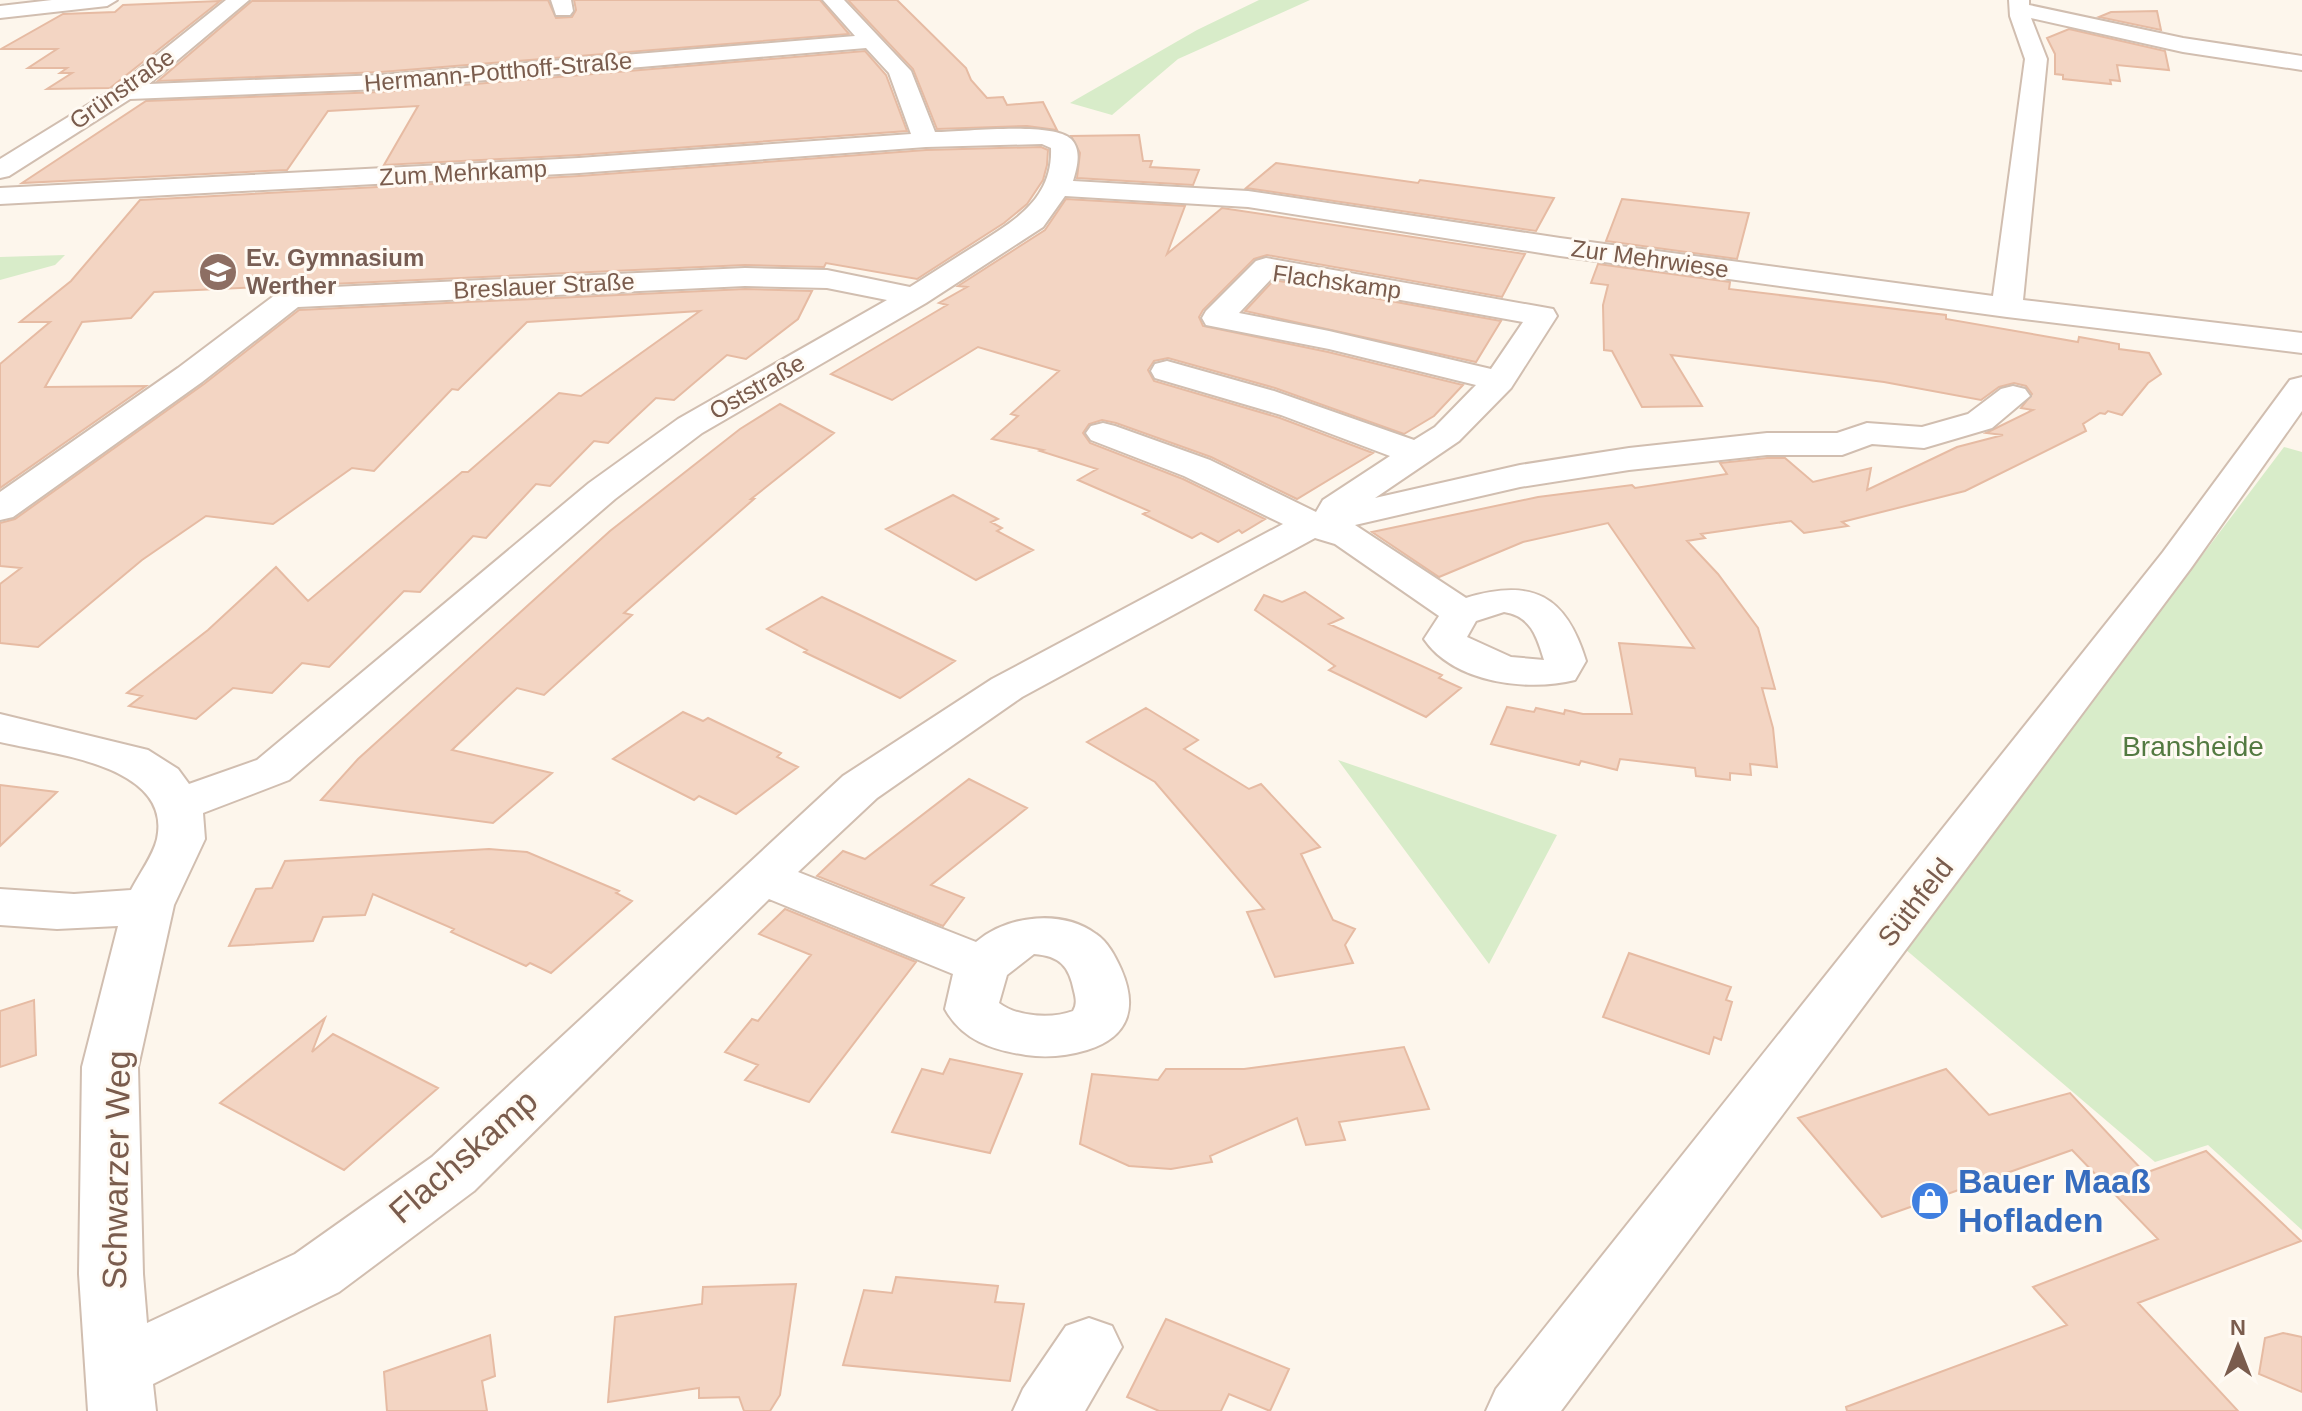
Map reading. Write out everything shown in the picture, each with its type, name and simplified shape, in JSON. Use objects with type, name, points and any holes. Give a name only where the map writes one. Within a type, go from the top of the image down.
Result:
[{"type":"street","points":[[4,13],[107,0]]},
{"type":"street","name":"Grünstraße","points":[[0,170],[125,92],[239,0]]},
{"type":"street","points":[[833,0],[900,71],[926,140]]},
{"type":"street","points":[[2020,4],[2183,45],[2302,63]]},
{"type":"street","points":[[2007,308],[2036,59],[2020,4]]},
{"type":"street","name":"Hermann-Potthoff-Straße","points":[[125,92],[381,82],[871,41]]},
{"type":"street","name":"Oststraße","points":[[179,805],[273,770],[627,472],[690,426],[915,297],[1033,221],[1058,188],[1065,165],[1064,147],[1060,142],[1044,137],[1018,135],[926,140]]},
{"type":"street","name":"Zum Mehrkamp","points":[[0,196],[571,167],[926,140]]},
{"type":"street","name":"Zur Mehrwiese","points":[[1058,188],[1248,199],[1560,247],[2007,308],[2302,343]]},
{"type":"street","name":"Flachskamp","points":[[1480,453],[1499,381],[1542,316],[1266,267],[1217,318],[1329,340],[1499,381]]},
{"type":"street","name":"Breslauer Straße","points":[[0,509],[190,375],[290,298],[745,277],[827,279],[915,297]]},
{"type":"street","points":[[1167,371],[1256,394],[1417,454]]},
{"type":"street","name":"Süthfeld","points":[[1520,1411],[2177,560],[2302,387]]},
{"type":"street","name":"Flachskamp","points":[[1312,524],[1417,454],[1480,453],[1629,459],[1754,445],[1842,444],[1867,433],[1924,438],[1980,421],[2013,396]]},
{"type":"street","points":[[1103,433],[1197,468],[1312,524],[1349,536],[1461,613]]},
{"type":"street","name":"Flachskamp","points":[[120,1390],[317,1273],[453,1174],[860,787],[1007,688],[1312,524],[1480,453]]},
{"type":"street","points":[[0,728],[132,760],[162,779],[179,805]]},
{"type":"street","name":"Schwarzer Weg","points":[[120,1390],[111,1274],[110,1067],[149,905],[181,839],[179,805]]},
{"type":"street","points":[[762,877],[985,966]]},
{"type":"street","points":[[0,907],[54,913],[95,913],[149,905]]},
{"type":"street","points":[[1047,1411],[1089,1347]]},
{"type":"green space","points":[[1259,0],[1310,0],[1178,59],[1112,115],[1070,103],[1197,30]]},
{"type":"green space","points":[[65,255],[55,265],[0,280],[0,257]]},
{"type":"green space","name":"Bransheide","points":[[2284,447],[2302,452],[2302,1230],[2208,1145],[2155,1162],[1905,949]]},
{"type":"green space","points":[[1338,760],[1557,835],[1489,964]]},
{"type":"building","points":[[548,0],[556,18],[572,17],[576,10],[574,0],[820,0],[849,34],[381,72],[158,81],[252,1]]},
{"type":"building","points":[[848,0],[897,0],[966,68],[971,80],[987,98],[1003,97],[1007,105],[1043,102],[1057,130],[1027,126],[937,129],[913,69]]},
{"type":"building","points":[[220,1],[110,88],[47,89],[72,73],[60,73],[67,68],[28,68],[57,49],[1,49],[63,14],[115,12],[123,5]]},
{"type":"building","points":[[2157,11],[2161,30],[2099,17],[2111,12]]},
{"type":"building","points":[[2069,29],[2165,51],[2169,70],[2117,65],[2120,81],[2110,80],[2111,84],[2063,79],[2063,75],[2055,74],[2055,54],[2047,38]]},
{"type":"building","points":[[865,51],[886,75],[907,131],[579,155],[384,165],[418,106],[328,111],[287,170],[22,183],[146,101],[381,92]]},
{"type":"building","points":[[1139,135],[1143,161],[1152,161],[1150,167],[1199,170],[1193,185],[1077,178],[1080,153],[1071,136]]},
{"type":"building","points":[[1041,147],[1048,150],[1047,165],[1043,180],[1027,204],[1004,223],[917,279],[826,263],[824,267],[745,265],[154,292],[131,318],[82,322],[45,387],[146,386],[0,488],[0,364],[50,322],[20,322],[71,281],[140,200],[579,176],[926,150]]},
{"type":"building","points":[[1276,163],[1554,198],[1536,231],[1246,188]]},
{"type":"building","points":[[1066,199],[1185,206],[1167,254],[1222,208],[1525,254],[1502,297],[1267,255],[1254,259],[1203,310],[1199,317],[1203,326],[1463,385],[1434,416],[1404,434],[1275,388],[1168,358],[1154,361],[1148,370],[1154,381],[1280,418],[1373,453],[1297,499],[1211,457],[1116,423],[1102,420],[1089,424],[1083,433],[1090,443],[1183,479],[1265,519],[1242,533],[1239,530],[1218,542],[1201,533],[1192,538],[1143,514],[1149,511],[1078,480],[1097,469],[1040,451],[1043,450],[992,439],[1018,416],[1011,414],[1059,371],[978,347],[892,400],[831,374],[947,305],[939,303],[967,287],[958,286],[1045,230]]},
{"type":"building","points":[[1622,199],[1749,213],[1737,259],[1606,241]]},
{"type":"building","points":[[1598,264],[1730,282],[1729,289],[1946,315],[1946,319],[2078,342],[2079,337],[2119,344],[2119,349],[2149,353],[2161,374],[2148,383],[2122,415],[2108,411],[2100,413],[2083,424],[2086,431],[1965,491],[1842,522],[1848,526],[1804,533],[1791,521],[1701,534],[1705,538],[1687,541],[1718,574],[1758,628],[1775,689],[1762,688],[1773,728],[1777,767],[1750,764],[1751,775],[1730,773],[1730,780],[1696,776],[1695,768],[1620,759],[1617,770],[1581,761],[1579,765],[1491,744],[1507,707],[1534,712],[1536,708],[1564,714],[1565,710],[1583,714],[1632,714],[1619,643],[1694,648],[1608,523],[1523,542],[1439,577],[1372,532],[1538,497],[1632,485],[1635,488],[1727,474],[1720,463],[1767,458],[1785,458],[1813,482],[1871,468],[1867,490],[1957,447],[2003,435],[1986,433],[2033,410],[2021,408],[2032,394],[2026,386],[2014,383],[1999,387],[1981,400],[1884,382],[1671,355],[1702,406],[1642,407],[1612,351],[1604,350],[1603,305],[1608,285],[1591,283]]},
{"type":"building","points":[[1274,280],[1501,321],[1476,362],[1245,311]]},
{"type":"building","points":[[745,289],[812,291],[798,319],[746,359],[727,355],[674,400],[656,398],[608,443],[594,441],[550,486],[536,484],[486,538],[473,536],[420,592],[404,591],[329,667],[302,663],[272,693],[233,688],[196,719],[129,706],[142,696],[127,693],[208,630],[276,567],[308,601],[462,472],[468,472],[559,393],[581,396],[700,311],[527,322],[458,390],[452,389],[374,471],[352,468],[273,524],[206,516],[142,560],[38,647],[0,643],[0,584],[21,568],[0,566],[0,523],[15,519],[204,384],[299,310]]},
{"type":"building","points":[[780,404],[834,433],[751,499],[754,499],[624,613],[632,615],[544,695],[517,688],[452,750],[552,773],[493,823],[321,800],[358,759],[610,531],[740,429]]},
{"type":"building","points":[[953,495],[998,519],[991,522],[1002,528],[997,531],[1033,550],[976,580],[886,529]]},
{"type":"building","points":[[1305,592],[1343,618],[1329,624],[1442,675],[1439,678],[1461,688],[1426,717],[1329,670],[1335,666],[1255,610],[1264,595],[1282,602]]},
{"type":"building","points":[[822,597],[955,661],[900,698],[804,652],[807,650],[767,629]]},
{"type":"building","points":[[1146,708],[1198,740],[1184,749],[1249,789],[1261,784],[1320,847],[1301,854],[1333,920],[1355,929],[1345,945],[1353,963],[1275,977],[1247,912],[1264,909],[1155,782],[1087,742]]},
{"type":"building","points":[[683,712],[703,721],[708,718],[781,753],[777,757],[798,767],[736,814],[699,796],[694,800],[613,759]]},
{"type":"building","points":[[969,779],[1027,808],[931,885],[964,898],[943,926],[817,876],[843,851],[865,859]]},
{"type":"building","points":[[0,785],[57,792],[0,846]]},
{"type":"building","points":[[489,849],[527,852],[619,891],[616,893],[632,901],[551,973],[530,963],[526,966],[451,932],[454,929],[373,894],[365,915],[323,917],[313,941],[229,946],[256,889],[272,888],[285,861]]},
{"type":"building","points":[[785,909],[916,962],[809,1102],[745,1080],[758,1065],[725,1052],[752,1019],[758,1021],[811,955],[759,934]]},
{"type":"building","points":[[1629,953],[1731,987],[1726,1000],[1732,1002],[1721,1040],[1714,1037],[1709,1054],[1603,1017]]},
{"type":"building","points":[[34,1000],[36,1055],[0,1067],[0,1011]]},
{"type":"building","points":[[325,1018],[312,1052],[333,1034],[438,1088],[344,1170],[220,1103]]},
{"type":"building","points":[[1404,1047],[1429,1109],[1339,1122],[1345,1140],[1306,1145],[1297,1118],[1210,1156],[1212,1162],[1171,1169],[1129,1166],[1080,1144],[1092,1074],[1158,1080],[1166,1069],[1244,1069]]},
{"type":"building","points":[[950,1059],[1022,1074],[990,1153],[892,1132],[922,1069],[943,1074]]},
{"type":"building","points":[[1946,1069],[1989,1115],[2070,1093],[2145,1173],[2206,1151],[2301,1241],[2138,1303],[2238,1411],[1847,1411],[1846,1407],[2067,1325],[2033,1287],[2158,1239],[2072,1150],[1882,1217],[1798,1118]]},
{"type":"building","points":[[896,1277],[998,1286],[995,1302],[1024,1304],[1010,1381],[843,1365],[864,1290],[892,1293]]},
{"type":"building","points":[[796,1284],[780,1395],[770,1411],[744,1411],[739,1397],[699,1398],[699,1388],[608,1402],[615,1317],[702,1304],[703,1287]]},
{"type":"building","points":[[1166,1319],[1289,1369],[1270,1411],[1229,1394],[1221,1411],[1159,1411],[1127,1397]]},
{"type":"building","points":[[2283,1333],[2302,1337],[2302,1392],[2259,1374],[2265,1338]]},
{"type":"building","points":[[490,1335],[495,1376],[482,1381],[487,1411],[387,1411],[384,1372]]},
{"type":"place","name":"Ev. Gymnasium Werther","points":[[218,272]]},
{"type":"place","name":"Bauer Maaß Hofladen","points":[[1930,1201]]}]
